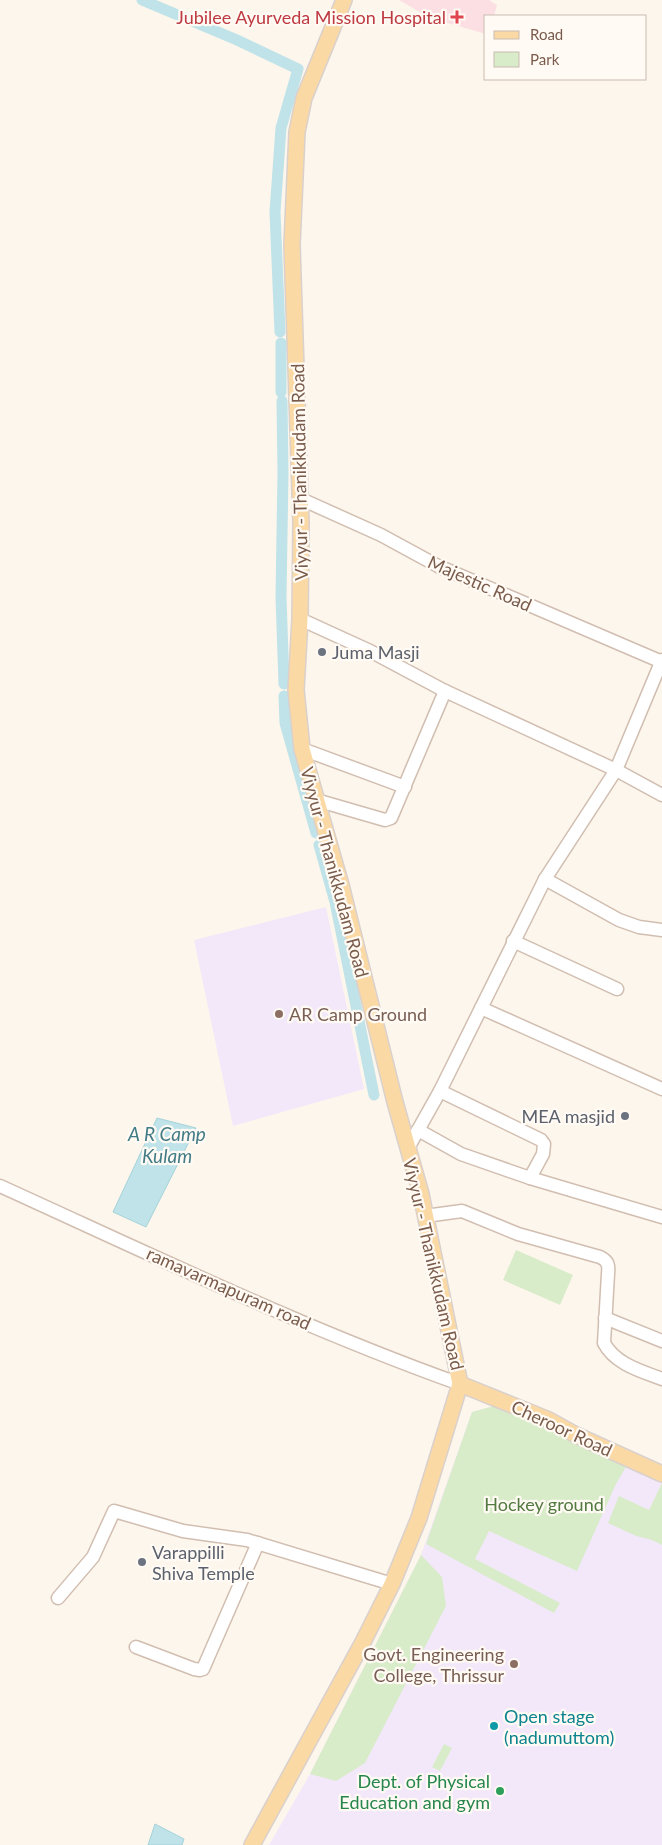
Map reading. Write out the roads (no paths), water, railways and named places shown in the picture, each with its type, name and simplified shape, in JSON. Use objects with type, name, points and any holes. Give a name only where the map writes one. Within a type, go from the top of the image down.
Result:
[{"type":"main road","name":"Viyyur - Thanikkudam Road","points":[[252,1845],[363,1642],[392,1584],[419,1518],[460,1384],[425,1216],[341,885],[302,748],[296,690],[300,619],[301,499],[292,245],[297,132],[304,98],[344,0]]},
{"type":"main road","name":"Cheroor Road","points":[[460,1384],[550,1420],[576,1435],[662,1474]]},
{"type":"street","name":"Majestic Road","points":[[301,499],[381,535],[438,566],[662,661]]},
{"type":"street","points":[[300,619],[370,651],[445,692],[616,770],[662,795]]},
{"type":"street","points":[[408,1148],[440,1091],[513,941],[546,879],[616,770],[662,661]]},
{"type":"street","points":[[316,800],[388,820],[394,813],[445,692]]},
{"type":"street","points":[[302,748],[405,787]]},
{"type":"street","points":[[546,879],[619,920],[640,927],[662,930]]},
{"type":"street","points":[[513,941],[617,989]]},
{"type":"street","points":[[481,1008],[662,1089]]},
{"type":"street","points":[[440,1091],[541,1140],[544,1144],[543,1154],[530,1178]]},
{"type":"street","points":[[418,1130],[461,1154],[530,1178],[662,1217]]},
{"type":"street","name":"ramavarmapuram road","points":[[0,1186],[274,1309],[404,1364],[460,1384]]},
{"type":"street","points":[[425,1216],[462,1210],[518,1234],[606,1260],[608,1266],[603,1336],[606,1347],[624,1364],[662,1379]]},
{"type":"street","points":[[605,1318],[662,1341]]},
{"type":"street","points":[[58,1598],[93,1557],[114,1511],[183,1531],[258,1543],[392,1584]]},
{"type":"street","points":[[136,1647],[194,1669],[203,1669],[258,1543]]},
{"type":"water","name":"A R Camp Kulam","points":[[157,1118],[196,1128],[146,1227],[113,1212]]},
{"type":"water","points":[[155,1824],[184,1839],[182,1845],[148,1845]]},
{"type":"waterway","points":[[142,0],[237,40],[298,69],[281,128],[275,212],[280,332]]},
{"type":"waterway","points":[[281,343],[281,392]]},
{"type":"waterway","points":[[282,401],[281,597],[284,684]]},
{"type":"waterway","points":[[284,696],[285,723],[316,833]]},
{"type":"waterway","points":[[319,845],[335,902],[374,1095]]},
{"type":"place","name":"Jubilee Ayurveda Mission Hospital","points":[[457,17]]},
{"type":"place","name":"Juma Masji","points":[[322,652]]},
{"type":"place","name":"AR Camp Ground","points":[[279,1014]]},
{"type":"place","name":"MEA masjid","points":[[625,1116]]},
{"type":"place","name":"Varappilli Shiva Temple","points":[[142,1562]]},
{"type":"place","name":"Govt. Engineering College, Thrissur","points":[[514,1664]]},
{"type":"place","name":"Open stage (nadumuttom)","points":[[494,1726]]},
{"type":"place","name":"Dept. of Physical Education and gym","points":[[500,1791]]},
{"type":"park label","name":"Hockey ground","points":[[544,1504]]}]
